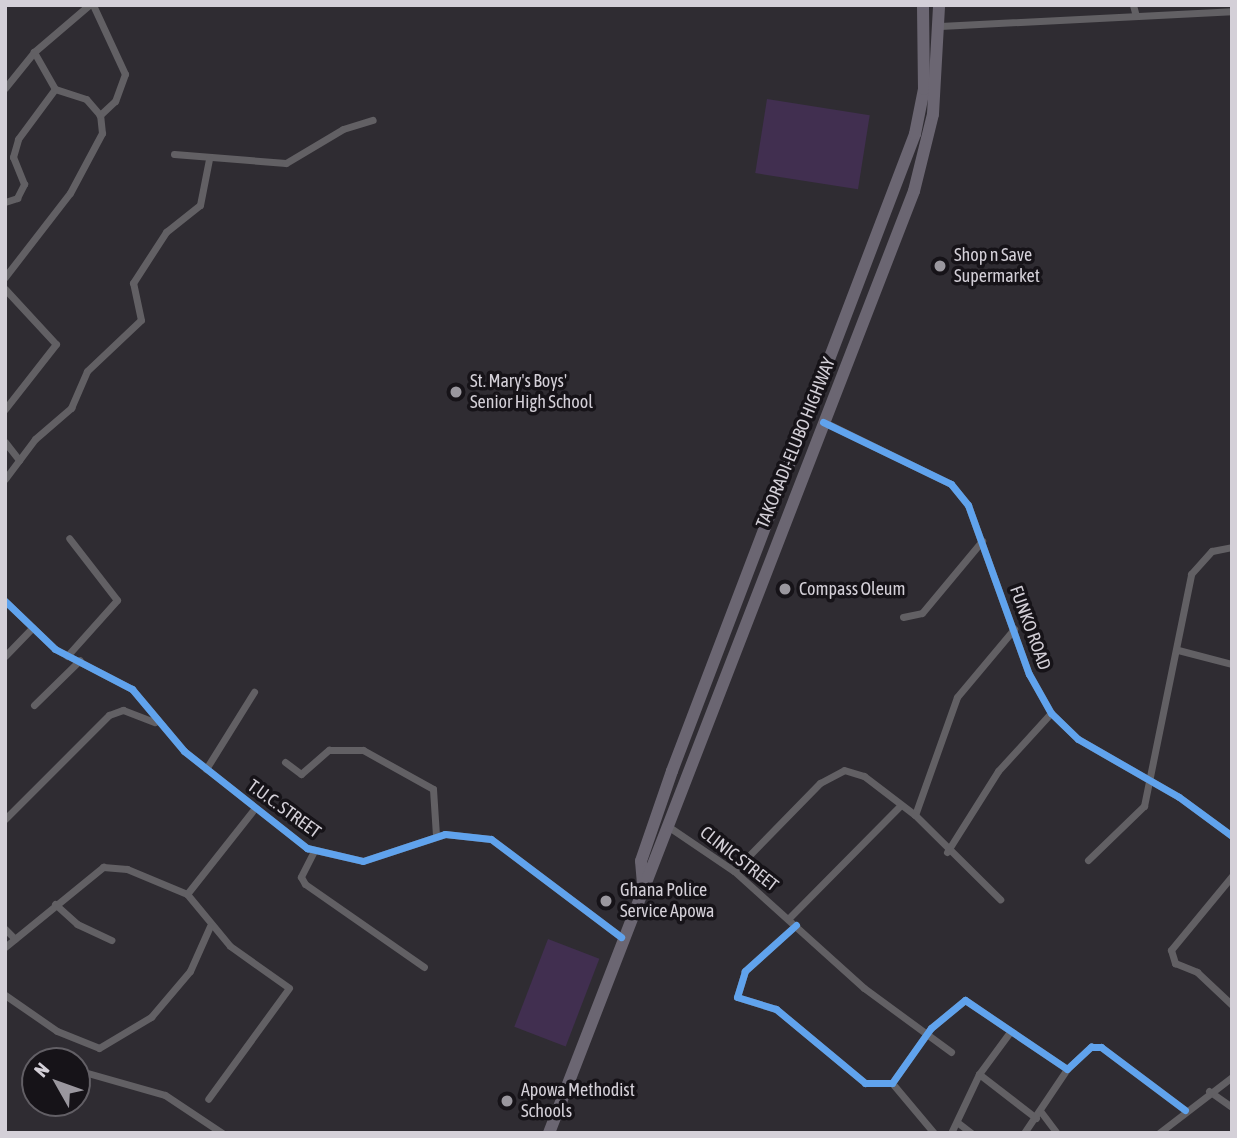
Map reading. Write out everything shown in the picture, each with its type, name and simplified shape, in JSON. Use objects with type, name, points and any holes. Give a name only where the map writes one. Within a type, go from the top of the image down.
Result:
[{"type":"highway","name":"TAKORADI-ELUBO HIGHWAY","points":[[643,884],[641,861],[671,771],[915,134],[924,89],[923,5]]},
{"type":"highway","name":"TAKORADI-ELUBO HIGHWAY","points":[[549,1133],[621,937],[669,827],[914,191],[933,114],[940,26],[939,5]]},
{"type":"street","points":[[5,88],[34,52],[91,5],[125,74],[115,101],[100,115]]},
{"type":"street","points":[[1133,5],[1136,16]]},
{"type":"street","points":[[940,26],[1136,16],[1199,9],[1232,11]]},
{"type":"street","points":[[5,276],[91,160],[102,133],[100,115],[86,99],[55,89],[34,52]]},
{"type":"street","points":[[5,202],[17,198],[23,184],[13,156],[18,139],[55,89]]},
{"type":"street","points":[[174,154],[209,159],[235,154],[286,163],[343,129],[373,121]]},
{"type":"street","points":[[5,479],[19,460],[71,408],[87,371],[141,320],[133,283],[166,232],[200,205],[209,159]]},
{"type":"street","points":[[5,289],[56,344],[5,409]]},
{"type":"street","name":"FUNKO ROAD","points":[[823,422],[951,484],[968,505],[1014,629],[1052,713],[1078,739],[1232,836]]},
{"type":"street","points":[[5,442],[19,460]]},
{"type":"street","points":[[67,656],[117,600],[69,538]]},
{"type":"street","points":[[903,617],[922,613],[982,541]]},
{"type":"street","points":[[1088,860],[1133,821],[1150,782],[1193,568],[1212,551],[1232,547]]},
{"type":"street","name":"T.U.C. STREET","points":[[5,601],[32,628],[67,656],[80,660],[132,689],[155,722],[206,769],[314,851],[363,862],[436,836],[474,835],[502,844],[621,937]]},
{"type":"street","points":[[5,656],[32,628]]},
{"type":"street","points":[[915,815],[957,697],[1014,629]]},
{"type":"street","points":[[1178,650],[1232,664]]},
{"type":"street","points":[[34,705],[80,660]]},
{"type":"street","points":[[206,769],[254,692]]},
{"type":"street","points":[[5,820],[109,715],[123,710],[155,722]]},
{"type":"street","points":[[947,852],[998,771],[1052,713]]},
{"type":"street","points":[[285,762],[301,774],[329,750],[363,750],[433,789],[436,836]]},
{"type":"street","points":[[734,871],[838,770],[864,776],[915,815],[947,852],[1000,899]]},
{"type":"street","points":[[788,919],[900,806]]},
{"type":"street","points":[[187,894],[255,808]]},
{"type":"street","name":"CLINIC STREET","points":[[669,827],[734,871],[788,919],[951,1052]]},
{"type":"street","points":[[314,851],[301,877],[305,884],[424,967]]},
{"type":"street","points":[[5,947],[92,873],[115,865],[187,894],[211,926],[289,988],[208,1099]]},
{"type":"street","points":[[1232,876],[1171,950],[1175,963],[1196,972],[1232,1005]]},
{"type":"street","points":[[55,904],[78,924],[111,940]]},
{"type":"street","points":[[796,925],[745,971],[737,997],[776,1009],[865,1083],[892,1083],[934,1133]]},
{"type":"street","points":[[5,995],[57,1031],[99,1048],[151,1017],[190,971],[211,926]]},
{"type":"street","points":[[5,929],[15,939]]},
{"type":"street","points":[[892,1083],[926,1034],[965,1000],[1067,1069]]},
{"type":"street","points":[[951,1133],[979,1074],[1010,1032]]},
{"type":"street","points":[[1024,1133],[1067,1069],[1091,1047],[1101,1047],[1185,1110]]},
{"type":"street","points":[[91,1074],[165,1095],[222,1133]]},
{"type":"street","points":[[979,1074],[1038,1115],[1057,1133]]},
{"type":"street","points":[[1158,1133],[1209,1091],[1232,1077]]},
{"type":"street","points":[[1209,1091],[1232,1107]]},
{"type":"street","points":[[957,1122],[971,1133]]},
{"type":"shaded area","points":[[767,99],[870,115],[858,189],[755,173]]},
{"type":"shaded area","points":[[548,939],[599,959],[566,1046],[514,1027]]},
{"type":"cycle path","points":[[823,422],[951,484],[968,505],[1029,674],[1051,713],[1078,739],[1179,797],[1232,836]]},
{"type":"cycle path","points":[[5,601],[55,649],[132,689],[184,751],[307,848],[363,861],[445,834],[491,839],[621,937]]},
{"type":"cycle path","points":[[796,925],[745,971],[737,997],[776,1009],[865,1083],[892,1083],[931,1028],[965,1000],[1067,1069],[1091,1047],[1101,1047],[1185,1110]]},
{"type":"place","name":"Shop n Save Supermarket","points":[[940,266]]},
{"type":"place","name":"St. Mary's Boys' Senior High School","points":[[456,392]]},
{"type":"place","name":"Compass Oleum","points":[[785,589]]},
{"type":"place","name":"Ghana Police Service Apowa","points":[[606,901]]},
{"type":"place","name":"Apowa Methodist Schools","points":[[507,1101]]}]
